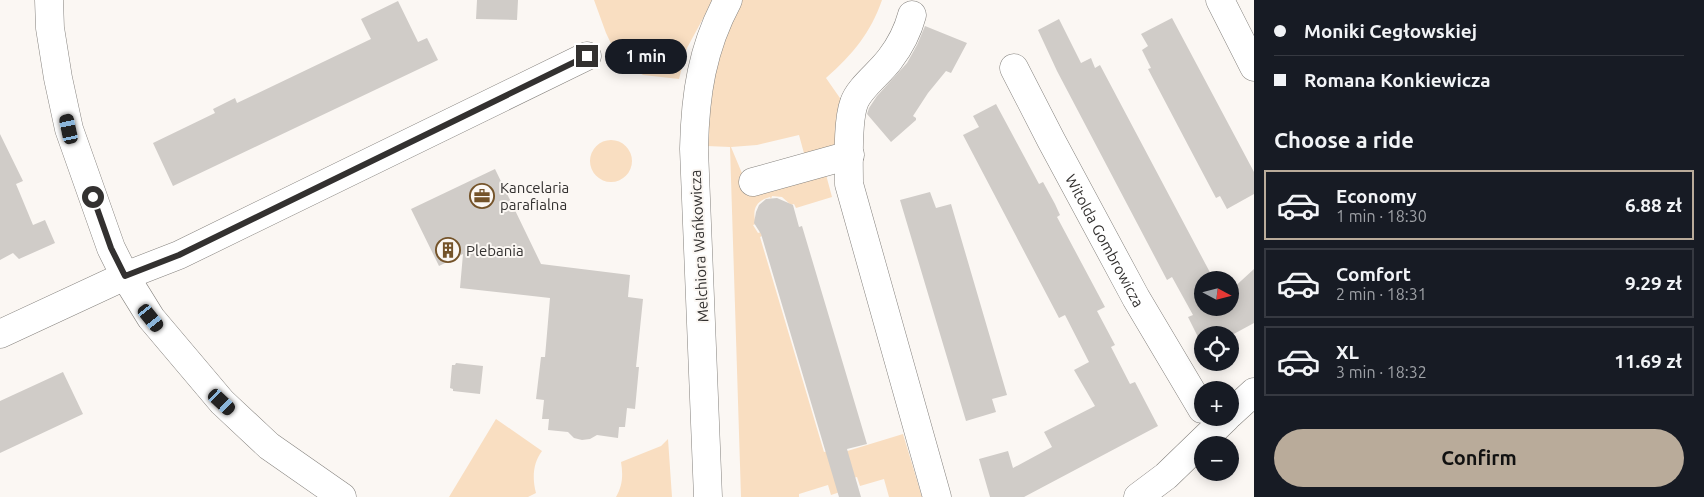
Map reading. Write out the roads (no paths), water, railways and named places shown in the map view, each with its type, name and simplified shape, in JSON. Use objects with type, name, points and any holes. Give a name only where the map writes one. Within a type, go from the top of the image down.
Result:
[{"type":"street","points":[[49,0],[52,36],[69,129],[111,248],[125,276],[151,318],[222,402],[269,446],[342,497]]},
{"type":"street","name":"Melchiora Wańkowicza","points":[[708,497],[695,124],[697,92],[702,66],[718,18],[728,0]]},
{"type":"street","points":[[1220,0],[1254,68]]},
{"type":"street","points":[[912,15],[908,28],[891,58],[868,85],[861,90],[854,104],[850,131],[849,184],[937,497]]},
{"type":"street","points":[[0,334],[125,276],[179,255],[587,56]]},
{"type":"street","name":"Witolda Gombrowicza","points":[[1014,68],[1136,298],[1194,384]]},
{"type":"street","points":[[753,182],[850,155]]},
{"type":"street","points":[[1239,402],[1254,392]]},
{"type":"street","points":[[1138,497],[1166,476],[1208,426]]},
{"type":"place","name":"Kancelaria parafialna","points":[[482,196]]},
{"type":"place","name":"Plebania","points":[[448,250]]}]
